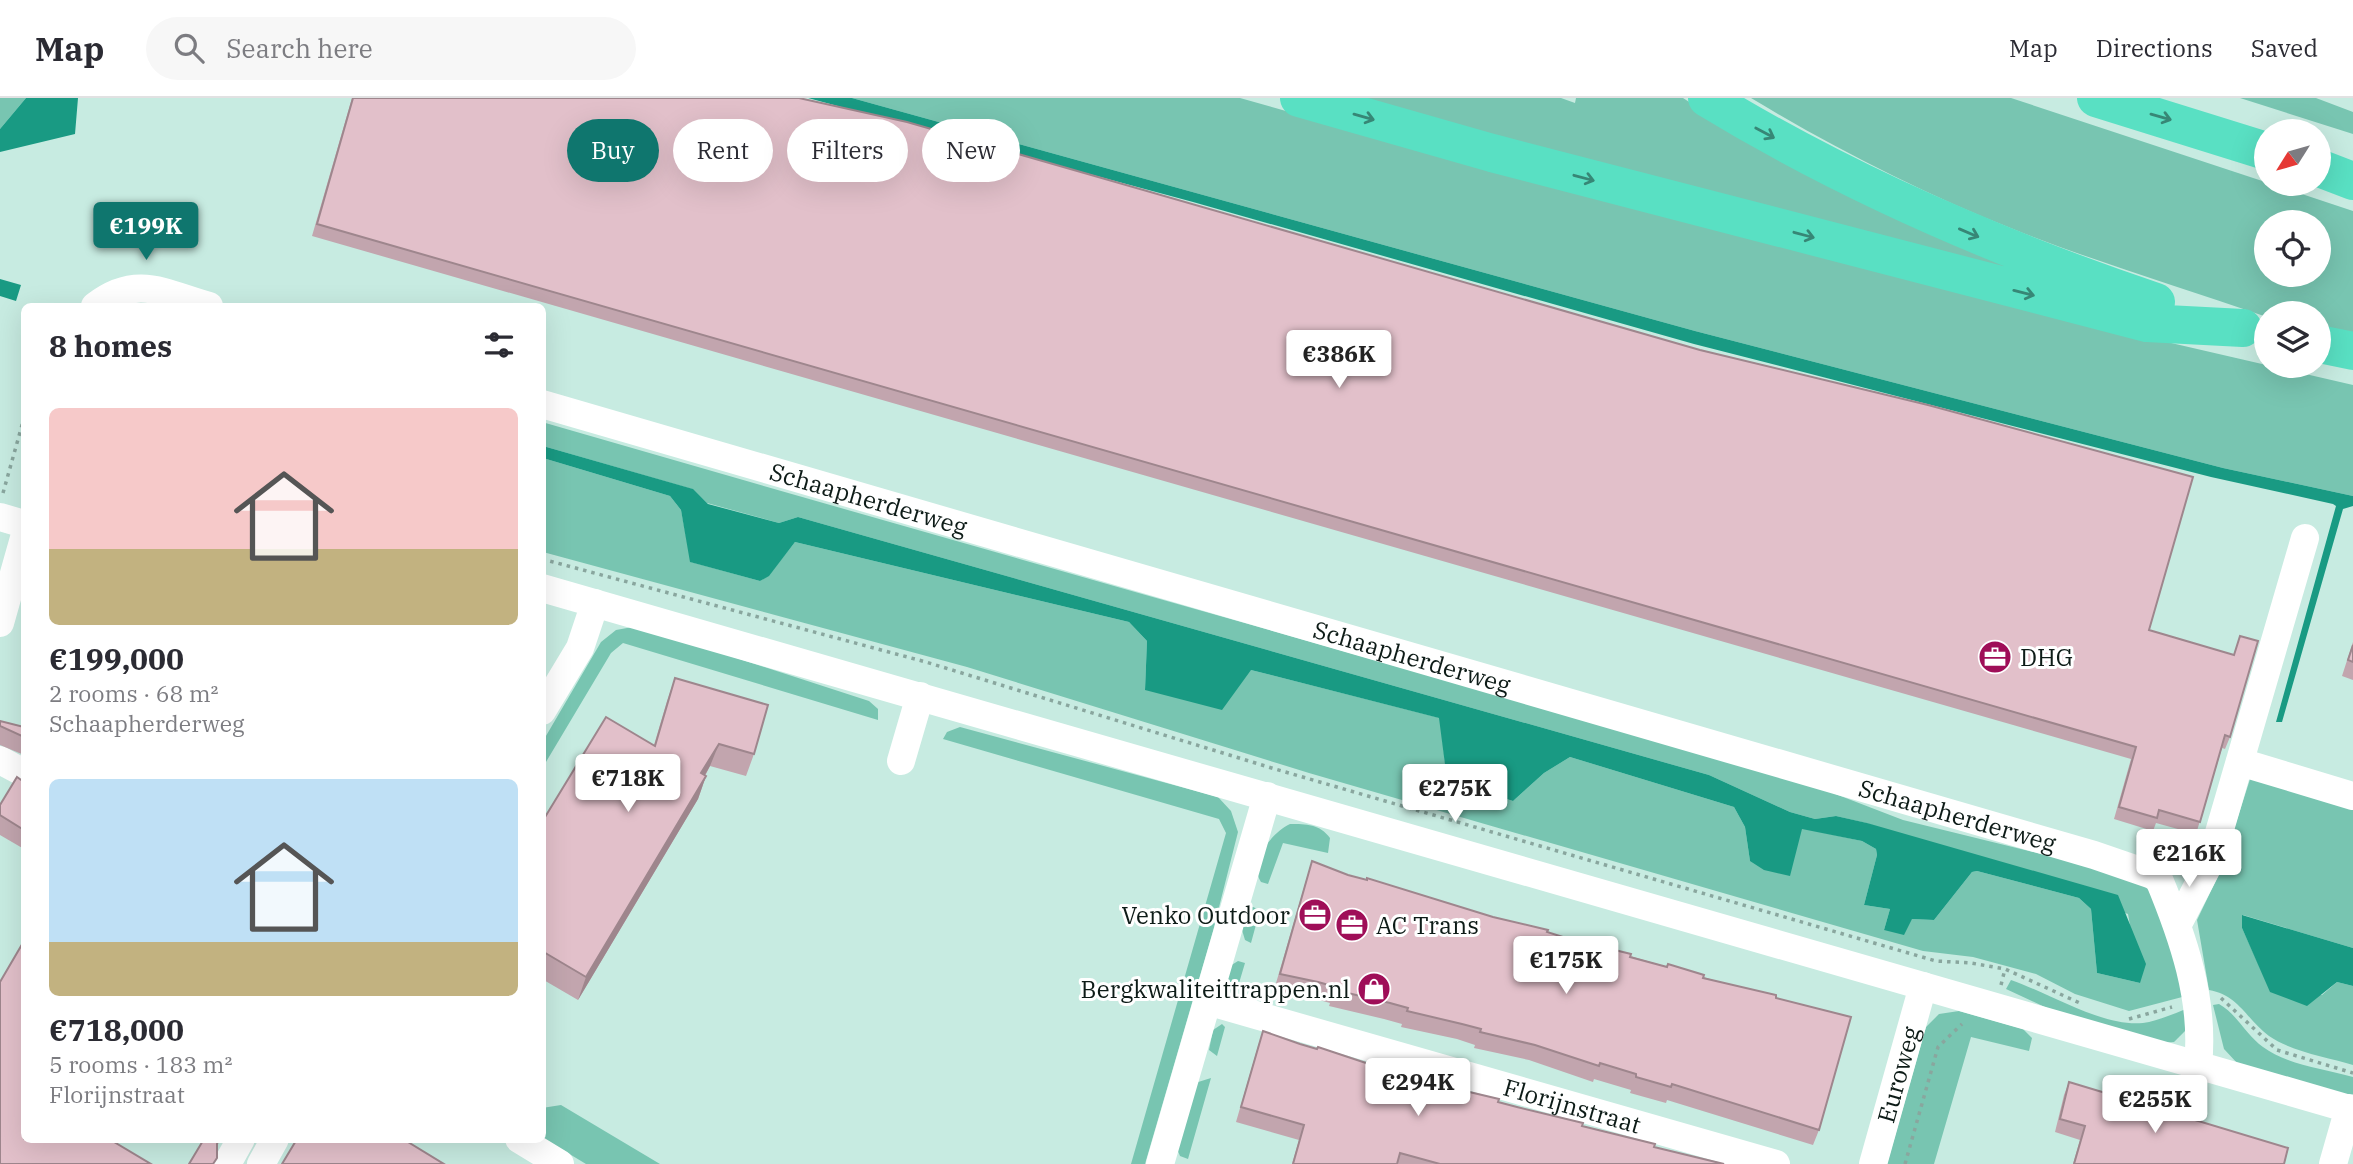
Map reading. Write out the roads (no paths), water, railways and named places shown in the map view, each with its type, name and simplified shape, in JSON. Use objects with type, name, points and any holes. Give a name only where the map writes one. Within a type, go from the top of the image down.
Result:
[{"type":"highway","points":[[1299,98],[1492,153],[2147,323],[2254,330]]},
{"type":"highway","points":[[1707,98],[1864,184],[1969,233],[2079,276],[2254,330]]},
{"type":"highway","points":[[2096,98],[2254,147]]},
{"type":"highway","points":[[2331,173],[2353,181]]},
{"type":"highway","points":[[2331,346],[2353,351]]},
{"type":"street","points":[[99,303],[111,294],[141,286],[199,303]]},
{"type":"street","name":"Schaapherderweg","points":[[546,405],[1861,790],[2094,855],[2158,877],[2178,924],[2198,1001],[2202,1033],[2198,1065]]},
{"type":"street","points":[[0,517],[21,523]]},
{"type":"street","points":[[2178,924],[2211,860],[2305,538]]},
{"type":"street","points":[[0,623],[21,549]]},
{"type":"street","points":[[546,589],[2351,1109],[2333,1164]]},
{"type":"street","points":[[546,704],[580,648],[595,603]]},
{"type":"street","points":[[901,761],[920,696]]},
{"type":"street","points":[[0,760],[21,771]]},
{"type":"street","points":[[2240,762],[2353,796]]},
{"type":"street","points":[[1160,1164],[1267,796]]},
{"type":"street","name":"Euroweg","points":[[1873,1164],[1923,986]]},
{"type":"street","name":"Florijnstraat","points":[[1207,1002],[1776,1164]]},
{"type":"street","points":[[227,1164],[239,1143]]},
{"type":"street","points":[[261,1164],[273,1143]]},
{"type":"street","points":[[525,1143],[559,1164]]},
{"type":"place","name":"DHG","points":[[1995,657]]},
{"type":"place","name":"Venko Outdoor","points":[[1315,915]]},
{"type":"place","name":"AC Trans","points":[[1352,925]]},
{"type":"place","name":"Bergkwaliteittrappen.nl","points":[[1374,989]]}]
